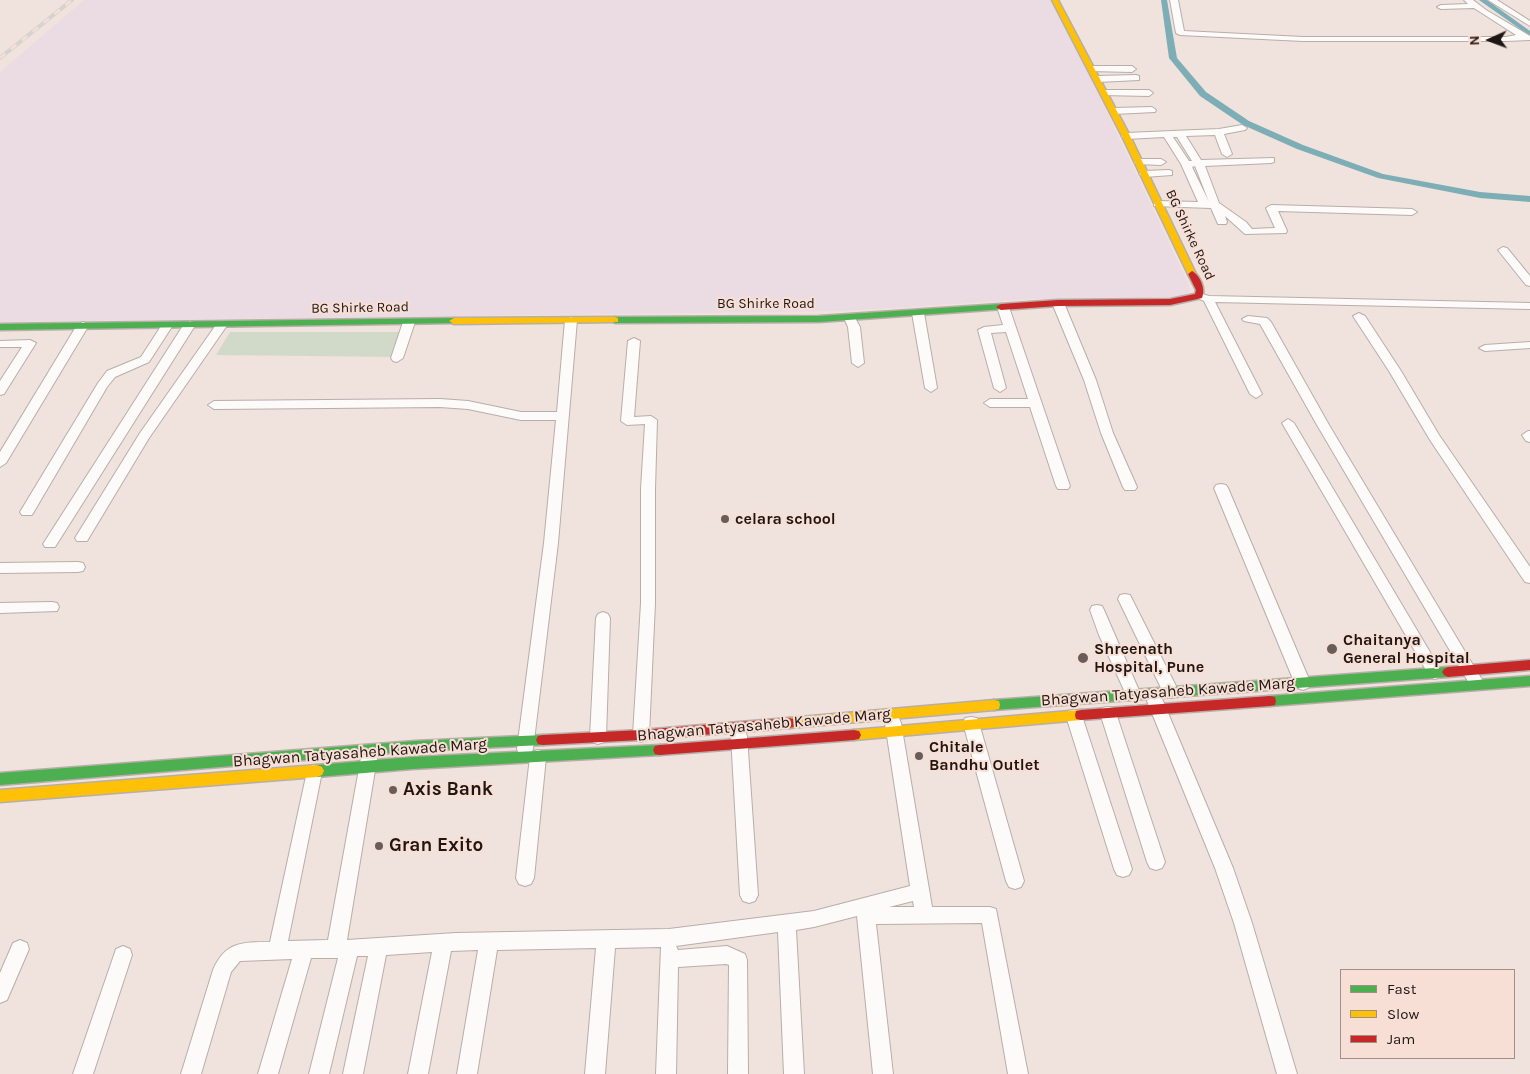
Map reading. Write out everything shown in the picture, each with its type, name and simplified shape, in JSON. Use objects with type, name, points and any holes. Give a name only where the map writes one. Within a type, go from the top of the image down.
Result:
[{"type":"street","name":"BG Shirke Road","points":[[1,328],[83,325],[850,318],[1003,306],[1058,303],[1170,302],[1204,298],[1100,83],[1055,0]]},
{"type":"street","points":[[1174,0],[1180,33],[1260,38],[1354,40],[1527,38]]},
{"type":"street","points":[[1468,0],[1527,38]]},
{"type":"street","points":[[1492,0],[1530,24]]},
{"type":"street","points":[[1441,7],[1475,6]]},
{"type":"street","points":[[1100,83],[1132,69]]},
{"type":"street","points":[[1100,83],[1132,81]]},
{"type":"street","points":[[1100,83],[1147,91]]},
{"type":"street","points":[[1114,112],[1137,104]]},
{"type":"street","points":[[1114,112],[1152,110]]},
{"type":"street","points":[[1114,112],[1142,120]]},
{"type":"street","points":[[1126,136],[1219,132],[1242,128]]},
{"type":"street","points":[[1219,132],[1227,154]]},
{"type":"street","points":[[1167,134],[1186,164],[1204,205]]},
{"type":"street","points":[[1179,134],[1198,164],[1217,205],[1222,222]]},
{"type":"street","points":[[1186,164],[1271,160]]},
{"type":"street","points":[[1138,162],[1161,162]]},
{"type":"street","points":[[1144,174],[1169,173]]},
{"type":"street","points":[[1158,204],[1217,205],[1242,224],[1249,232],[1282,231],[1271,208],[1412,212]]},
{"type":"street","points":[[1503,250],[1530,283]]},
{"type":"street","points":[[1256,394],[1204,298],[1530,306]]},
{"type":"street","points":[[1058,303],[1090,380],[1107,433],[1130,487]]},
{"type":"street","points":[[1003,306],[1063,486]]},
{"type":"street","points":[[918,313],[931,388]]},
{"type":"street","points":[[1359,316],[1395,371],[1434,437],[1530,578]]},
{"type":"street","points":[[850,318],[854,327],[858,363]]},
{"type":"street","points":[[1248,319],[1260,319],[1266,322],[1323,425],[1478,685]]},
{"type":"street","points":[[524,878],[531,757],[526,741],[551,542],[571,320]]},
{"type":"street","points":[[397,358],[410,322]]},
{"type":"street","points":[[50,544],[190,324]]},
{"type":"street","points":[[82,538],[144,436],[222,324]]},
{"type":"street","points":[[0,463],[83,325]]},
{"type":"street","points":[[27,512],[102,386],[111,374],[145,359],[167,325]]},
{"type":"street","points":[[1000,388],[984,330],[1010,328]]},
{"type":"street","points":[[634,341],[627,421],[651,420],[648,489],[648,603],[641,735]]},
{"type":"street","points":[[0,344],[30,343],[0,391]]},
{"type":"street","points":[[1485,348],[1530,345]]},
{"type":"street","points":[[214,405],[440,403],[468,405],[520,416],[563,416]]},
{"type":"street","points":[[990,403],[1035,403]]},
{"type":"street","points":[[1288,423],[1435,673]]},
{"type":"street","points":[[1221,488],[1303,684]]},
{"type":"street","points":[[0,568],[78,567]]},
{"type":"street","points":[[1125,599],[1171,692]]},
{"type":"street","points":[[0,608],[52,607]]},
{"type":"street","points":[[1097,610],[1106,636],[1133,695]]},
{"type":"street","points":[[598,737],[603,618]]},
{"type":"street","name":"Bhagwan Tatyasaheb Kawade Marg","points":[[0,779],[166,767],[369,759],[531,757],[893,723],[1133,695],[1155,702],[1171,692],[1303,684],[1530,665]]},
{"type":"street","points":[[1376,678],[1384,693]]},
{"type":"street","name":"Bhagwan Tatyasaheb Kawade Marg","points":[[0,796],[314,772],[415,746],[641,735],[739,736],[893,723],[971,723],[1108,713],[1155,702],[1384,693],[1530,681]]},
{"type":"street","points":[[1155,702],[1224,868],[1288,1074]]},
{"type":"street","points":[[1108,713],[1156,862]]},
{"type":"street","points":[[1074,716],[1123,869]]},
{"type":"street","points":[[893,723],[924,916]]},
{"type":"street","points":[[971,723],[1015,881]]},
{"type":"street","points":[[739,736],[749,895]]},
{"type":"street","points":[[319,1074],[343,948],[369,759]]},
{"type":"street","points":[[161,784],[166,767]]},
{"type":"street","points":[[277,950],[314,772]]},
{"type":"street","points":[[191,1074],[222,970],[227,959],[234,953],[443,943],[669,938],[814,919],[920,891]]},
{"type":"street","points":[[862,906],[878,1074]]},
{"type":"street","points":[[883,1074],[866,916],[990,915],[1018,1074]]},
{"type":"street","points":[[787,923],[794,1074]]},
{"type":"street","points":[[666,1074],[669,938]]},
{"type":"street","points":[[595,1074],[606,940]]},
{"type":"street","points":[[467,1074],[489,942]]},
{"type":"street","points":[[418,1074],[443,943]]},
{"type":"street","points":[[352,1074],[379,946]]},
{"type":"street","points":[[0,994],[20,949]]},
{"type":"street","points":[[268,1074],[304,950]]},
{"type":"street","points":[[83,1074],[123,955]]},
{"type":"street","points":[[669,958],[726,955],[738,960],[738,1074]]},
{"type":"shaded area","points":[[84,0],[1052,0],[1188,283],[1190,292],[1179,297],[1030,299],[844,311],[0,322],[0,72]]},
{"type":"green space","points":[[230,332],[408,332],[400,357],[216,355]]},
{"type":"waterway","points":[[1164,0],[1173,58],[1203,94],[1246,123],[1300,147],[1381,176],[1480,195],[1530,199]]},
{"type":"waterway","points":[[1482,0],[1530,34]]},
{"type":"railway","points":[[0,58],[72,0]]},
{"type":"traffic: fast","points":[[615,320],[819,319],[1001,307]]},
{"type":"traffic: fast","points":[[0,327],[454,321]]},
{"type":"traffic: fast","points":[[994,705],[1448,672]]},
{"type":"traffic: fast","points":[[1270,701],[1530,681]]},
{"type":"traffic: fast","points":[[0,779],[415,746],[543,740]]},
{"type":"traffic: fast","points":[[317,771],[412,763],[660,750]]},
{"type":"traffic: slow","points":[[1055,0],[1126,136],[1192,274]]},
{"type":"traffic: slow","points":[[454,321],[615,320]]},
{"type":"traffic: slow","points":[[789,723],[994,705]]},
{"type":"traffic: slow","points":[[854,735],[1081,715]]},
{"type":"traffic: slow","points":[[0,796],[317,771]]},
{"type":"traffic: jam","points":[[1001,307],[1058,303],[1170,302],[1199,296],[1200,290],[1192,274]]},
{"type":"traffic: jam","points":[[1448,672],[1530,665]]},
{"type":"traffic: jam","points":[[1081,715],[1270,701]]},
{"type":"traffic: jam","points":[[543,740],[641,735],[789,723]]},
{"type":"traffic: jam","points":[[660,750],[854,735]]},
{"type":"place","name":"celara school","points":[[725,519]]},
{"type":"place","name":"Chaitanya General Hospital","points":[[1332,649]]},
{"type":"place","name":"Shreenath Hospital, Pune","points":[[1083,658]]},
{"type":"place","name":"Chitale Bandhu Outlet","points":[[919,756]]},
{"type":"place","name":"Axis Bank","points":[[393,790]]},
{"type":"place","name":"Gran Exito","points":[[379,846]]}]
